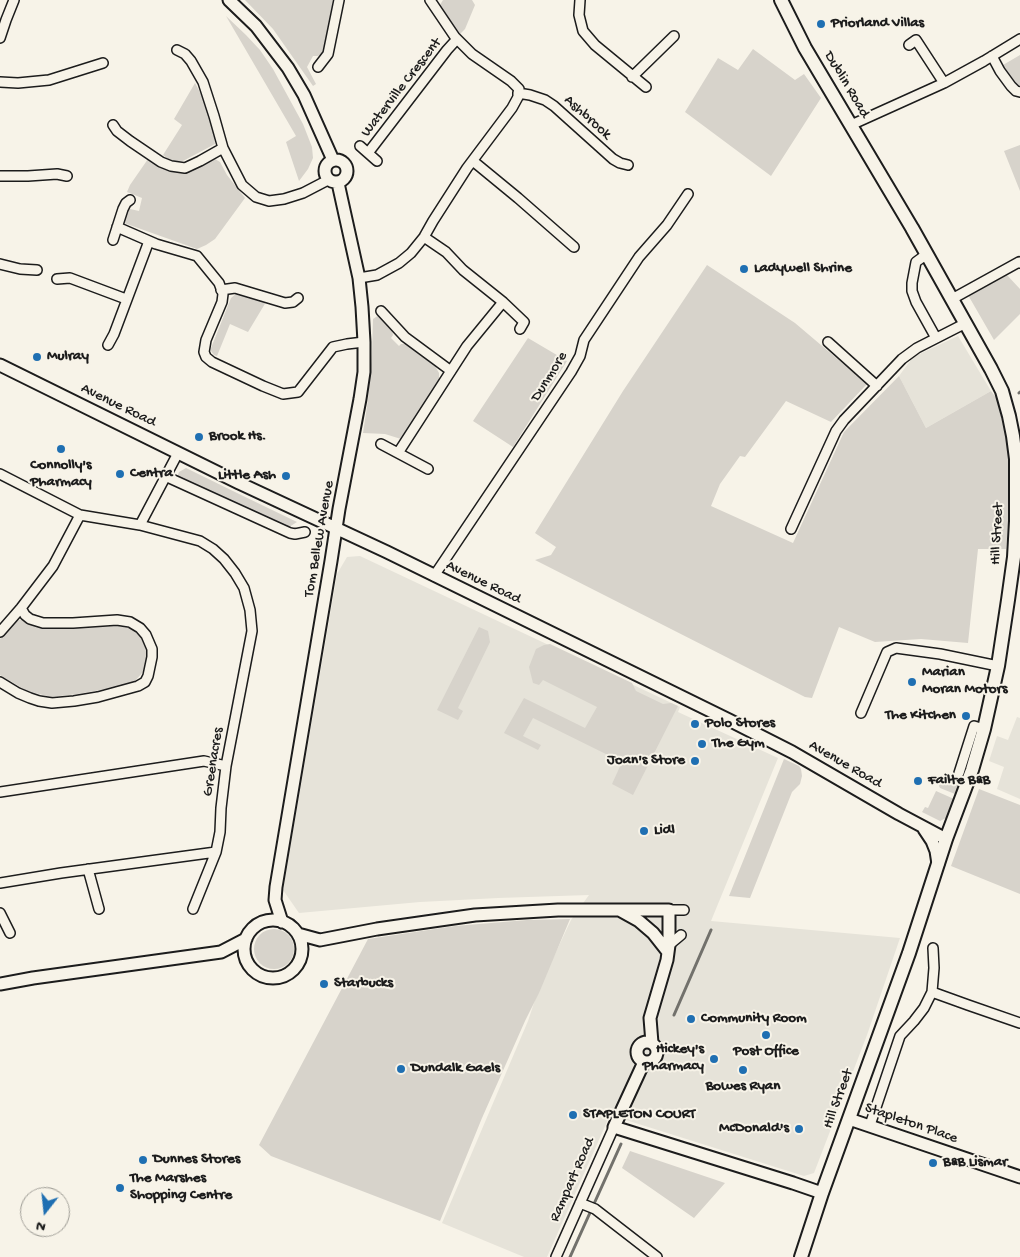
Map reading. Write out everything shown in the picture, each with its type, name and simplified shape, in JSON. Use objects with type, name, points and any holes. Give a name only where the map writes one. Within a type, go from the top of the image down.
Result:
[{"type":"main road","name":"Dublin Road","points":[[781,0],[806,48],[886,185]]},
{"type":"main road","name":"Hill Street","points":[[802,1257],[822,1193],[909,953],[946,839],[972,770],[984,729],[998,666],[1017,557],[1014,436],[1002,391],[966,323],[886,185]]},
{"type":"street","points":[[0,38],[14,0]]},
{"type":"street","name":"Tom Bellew Avenue","points":[[229,0],[256,26],[288,68],[304,95],[333,160]]},
{"type":"street","points":[[318,67],[328,54],[339,0]]},
{"type":"street","points":[[580,0],[579,15],[583,31],[595,45],[646,87]]},
{"type":"street","name":"Waterville Crescent","points":[[433,1],[457,39],[472,54],[511,80],[518,89],[518,93]]},
{"type":"street","points":[[632,77],[674,36]]},
{"type":"street","name":"Waterville Crescent","points":[[368,153],[457,39]]},
{"type":"street","points":[[851,125],[944,83],[1020,39]]},
{"type":"street","points":[[909,45],[916,40],[944,83]]},
{"type":"street","points":[[177,50],[185,54],[191,61],[203,82],[223,148],[242,185],[256,197],[270,202],[303,193],[333,181]]},
{"type":"street","points":[[992,56],[1000,71],[1016,91],[1020,92]]},
{"type":"street","points":[[0,82],[18,83],[49,80],[103,63]]},
{"type":"street","points":[[359,278],[378,275],[411,253],[424,237],[467,168],[512,108],[518,93]]},
{"type":"street","name":"Ashbrook","points":[[518,93],[545,100],[613,159],[628,165]]},
{"type":"street","points":[[112,125],[130,141],[161,162],[171,166],[185,168],[223,148]]},
{"type":"street","points":[[360,146],[377,161]]},
{"type":"street","name":"Tom Bellew Avenue","points":[[282,922],[275,900],[276,887],[364,372],[364,342],[359,278],[333,181],[324,174],[327,164],[333,160],[340,161],[346,168],[345,178],[333,181]]},
{"type":"street","points":[[473,161],[574,247]]},
{"type":"street","points":[[0,176],[56,174],[67,176]]},
{"type":"street","name":"Dunmore","points":[[434,576],[571,372],[580,356],[584,340],[634,265],[651,242],[667,225],[688,194]]},
{"type":"street","points":[[113,240],[126,203],[130,200]]},
{"type":"street","points":[[117,227],[149,241],[196,256],[204,263],[219,283],[223,294],[222,302],[206,340],[204,352],[206,357],[212,362],[283,394],[298,392],[333,347],[364,342]]},
{"type":"street","points":[[424,237],[446,252],[463,270],[503,302],[524,322],[520,329]]},
{"type":"street","points":[[108,345],[114,334],[149,241]]},
{"type":"street","points":[[927,254],[916,262],[912,291],[936,338]]},
{"type":"street","points":[[952,299],[1020,263]]},
{"type":"street","points":[[0,264],[20,269],[37,270]]},
{"type":"street","points":[[57,279],[70,278],[126,299]]},
{"type":"street","points":[[222,290],[235,288],[285,304],[293,302],[298,298]]},
{"type":"street","points":[[398,453],[467,346],[503,302]]},
{"type":"street","points":[[381,311],[400,338],[451,371]]},
{"type":"street","points":[[791,529],[836,431],[844,420],[902,359],[917,348],[966,323]]},
{"type":"street","points":[[828,342],[877,386]]},
{"type":"street","name":"Avenue Road","points":[[0,365],[178,453],[387,552],[792,752],[946,839]]},
{"type":"street","points":[[381,444],[428,469]]},
{"type":"street","points":[[140,525],[178,453]]},
{"type":"street","name":"Greenacres","points":[[0,474],[80,515],[140,525],[200,541],[224,559],[236,573],[244,588],[250,610],[252,631],[226,766],[220,832],[216,852],[193,909]]},
{"type":"street","points":[[165,476],[290,534],[306,532]]},
{"type":"street","points":[[0,632],[53,566],[80,515]]},
{"type":"street","points":[[0,682],[30,698],[52,703],[98,697],[138,686],[145,682],[148,676],[152,649],[140,628],[130,622],[117,620],[43,623],[24,615],[21,608]]},
{"type":"street","points":[[861,713],[887,652],[896,648],[940,654],[998,666]]},
{"type":"street","points":[[959,773],[974,726],[984,729]]},
{"type":"street","points":[[0,792],[204,761],[226,766]]},
{"type":"street","points":[[922,826],[932,841],[938,864]]},
{"type":"street","points":[[0,883],[216,852]]},
{"type":"street","points":[[88,869],[99,909]]},
{"type":"street","name":"Tom Bellew Avenue","points":[[262,922],[275,900]]},
{"type":"street","points":[[298,934],[320,940],[377,929],[475,915],[558,910],[684,910]]},
{"type":"street","points":[[650,1018],[652,1043],[657,1051],[656,1057],[651,1061],[644,1062],[639,1059],[636,1051],[643,1030],[650,1018],[665,970],[669,949],[669,910]]},
{"type":"street","points":[[621,911],[639,921],[669,949]]},
{"type":"street","points":[[0,913],[10,933]]},
{"type":"street","points":[[270,920],[282,922],[291,926],[298,934],[302,944],[302,954],[298,964],[290,973],[274,978],[264,977],[255,972],[246,960],[244,949],[246,939],[252,929],[262,922],[270,920]]},
{"type":"street","points":[[669,949],[681,934]]},
{"type":"street","points":[[0,984],[220,952],[246,939]]},
{"type":"street","points":[[302,954],[320,940]]},
{"type":"street","points":[[870,1125],[900,1036],[924,1008],[932,992],[933,948]]},
{"type":"street","points":[[220,952],[246,960]]},
{"type":"street","points":[[932,992],[1020,1023]]},
{"type":"street","points":[[639,1045],[643,1042],[652,1043]]},
{"type":"street","name":"Rampart Road","points":[[556,1257],[588,1206],[614,1127],[644,1062]]},
{"type":"street","name":"Stapleton Place","points":[[849,1119],[1020,1177]]},
{"type":"street","points":[[614,1127],[822,1193]]},
{"type":"street","points":[[588,1206],[657,1257]]},
{"type":"shaded area","points":[[245,0],[333,0],[324,53],[313,56],[307,67],[316,84],[313,86],[273,29]]},
{"type":"shaded area","points":[[443,0],[472,0],[475,5],[465,29],[459,35],[441,9],[440,5]]},
{"type":"shaded area","points":[[226,16],[260,50],[273,69],[303,124],[312,147],[313,158],[299,181],[286,142],[296,136]]},
{"type":"shaded area","points":[[753,49],[795,80],[804,74],[821,98],[771,176],[685,112],[718,58],[738,70]]},
{"type":"shaded area","points":[[1020,55],[1020,87],[1004,69],[1003,65]]},
{"type":"shaded area","points":[[195,83],[203,98],[213,128],[215,144],[183,161],[168,159],[163,155],[182,125],[174,119]]},
{"type":"shaded area","points":[[1020,145],[1020,191],[1004,151]]},
{"type":"shaded area","points":[[148,159],[174,172],[185,173],[215,159],[220,162],[227,175],[245,198],[215,239],[197,249],[124,223],[127,212],[130,209],[139,211],[142,198],[127,192]]},
{"type":"shaded area","points":[[707,265],[795,323],[867,384],[831,422],[786,401],[745,457],[740,456],[720,484],[711,506],[793,543],[844,432],[899,376],[926,428],[991,391],[997,399],[1009,456],[1009,514],[1006,549],[978,549],[968,643],[921,639],[875,642],[839,627],[812,698],[805,697],[535,560],[551,555],[556,547],[535,533],[623,391]]},
{"type":"shaded area","points":[[1006,274],[1020,289],[1020,314],[994,340],[968,295]]},
{"type":"shaded area","points":[[237,293],[266,302],[248,332],[230,324],[217,356],[214,355],[211,348],[231,298]]},
{"type":"shaded area","points":[[379,315],[392,330],[393,335],[391,338],[399,346],[406,344],[434,364],[439,373],[437,385],[401,439],[385,434],[363,433],[368,400],[373,319]]},
{"type":"shaded area","points":[[958,336],[991,391],[926,428],[899,376],[913,357]]},
{"type":"shaded area","points":[[528,338],[567,361],[513,447],[473,421]]},
{"type":"shaded area","points":[[186,468],[297,522],[286,529],[177,477],[179,472]]},
{"type":"shaded area","points":[[360,556],[680,707],[678,712],[778,758],[711,921],[900,938],[867,1035],[814,1173],[804,1176],[610,1115],[547,1257],[524,1257],[442,1223],[528,1021],[539,988],[571,920],[589,895],[420,902],[299,913],[283,890],[337,574],[347,557]]},
{"type":"shaded area","points":[[19,620],[48,627],[119,626],[129,628],[135,631],[141,638],[145,647],[147,654],[143,672],[134,682],[128,685],[78,694],[51,697],[27,691],[0,675],[0,639]]},
{"type":"shaded area","points":[[479,627],[488,631],[490,642],[458,708],[463,711],[458,720],[437,710]]},
{"type":"shaded area","points":[[550,644],[632,683],[636,691],[663,704],[671,703],[678,706],[633,795],[612,784],[622,762],[533,718],[523,736],[541,745],[538,750],[504,733],[524,698],[585,728],[597,707],[543,680],[539,685],[533,683],[529,667],[536,649]]},
{"type":"shaded area","points":[[1017,717],[1020,718],[1020,799],[997,789],[1004,767],[989,761],[997,736],[1008,740]]},
{"type":"shaded area","points":[[784,759],[799,766],[801,769],[800,784],[792,792],[750,898],[729,896]]},
{"type":"shaded area","points":[[943,774],[960,781],[955,794],[940,788]]},
{"type":"shaded area","points":[[979,789],[1020,805],[1020,894],[951,866]]},
{"type":"shaded area","points":[[936,791],[954,799],[946,818],[940,821],[922,812],[925,807],[928,808]]},
{"type":"shaded area","name":"Dundalk Gaels","points":[[570,919],[539,993],[482,1118],[440,1221],[271,1156],[259,1145],[368,939],[455,926],[527,920]]},
{"type":"shaded area","points":[[278,929],[285,932],[291,938],[294,949],[293,957],[285,966],[278,969],[270,969],[263,966],[255,957],[254,945],[257,938],[266,930]]},
{"type":"shaded area","points":[[630,1151],[725,1183],[694,1218],[622,1168]]},
{"type":"waterway","points":[[674,1015],[711,930]]},
{"type":"waterway","points":[[570,1257],[621,1144]]},
{"type":"place","name":"Priorland Villas","points":[[821,24]]},
{"type":"place","name":"Ladywell Shrine","points":[[744,269]]},
{"type":"place","name":"Mulray","points":[[37,357]]},
{"type":"place","name":"Brook Hs.","points":[[199,437]]},
{"type":"place","name":"Connolly's Pharmacy","points":[[61,449]]},
{"type":"place","name":"Centra","points":[[120,474]]},
{"type":"place","name":"Little Ash","points":[[286,476]]},
{"type":"place","name":"Marian Moran Motors","points":[[912,682]]},
{"type":"place","name":"The Kitchen","points":[[966,716]]},
{"type":"place","name":"Polo Stores","points":[[695,724]]},
{"type":"place","name":"The Gym","points":[[702,744]]},
{"type":"place","name":"Joan's Store","points":[[695,761]]},
{"type":"place","name":"Failte B&B","points":[[918,781]]},
{"type":"place","name":"Lidl","points":[[644,831]]},
{"type":"place","name":"Starbucks","points":[[324,984]]},
{"type":"place","name":"Community Room","points":[[691,1019]]},
{"type":"place","name":"Post Office","points":[[766,1035]]},
{"type":"place","name":"Hickey's Pharmacy","points":[[714,1059]]},
{"type":"place","name":"Dundalk Gaels","points":[[401,1069]]},
{"type":"place","name":"Bowes Ryan","points":[[743,1070]]},
{"type":"place","name":"STAPLETON COURT","points":[[573,1115]]},
{"type":"place","name":"McDonald's","points":[[799,1129]]},
{"type":"place","name":"Dunnes Stores","points":[[143,1160]]},
{"type":"place","name":"B&B Lismar","points":[[933,1163]]},
{"type":"place","name":"The Marshes Shopping Centre","points":[[120,1188]]}]
